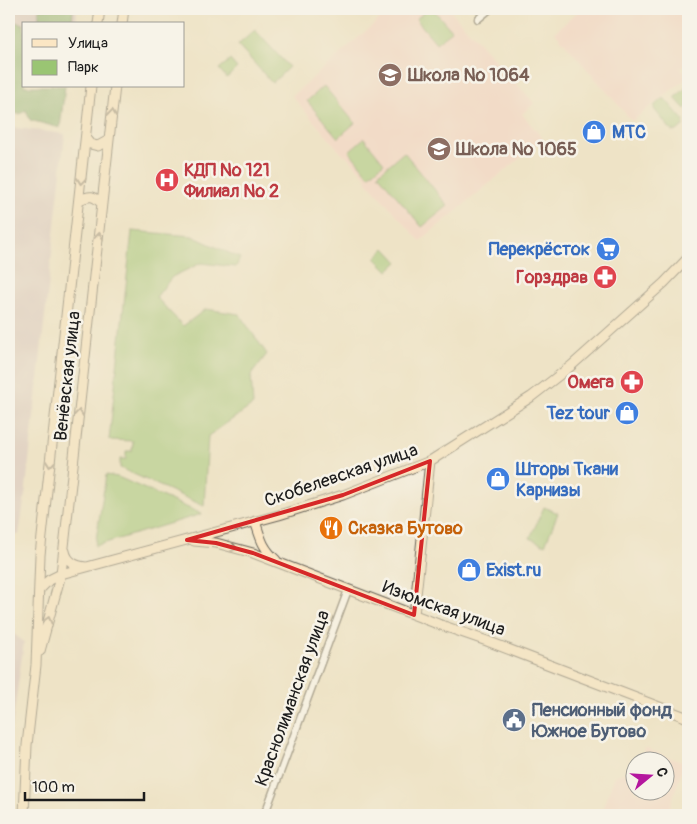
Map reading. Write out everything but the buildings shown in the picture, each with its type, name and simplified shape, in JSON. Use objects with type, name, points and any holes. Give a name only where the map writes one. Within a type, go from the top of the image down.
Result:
[{"type":"street","points":[[98,22],[100,9]]},
{"type":"street","points":[[122,22],[124,9]]},
{"type":"street","points":[[478,19],[490,9]]},
{"type":"street","name":"Венёвская улица","points":[[24,815],[28,745],[36,665],[40,555],[91,88]]},
{"type":"street","name":"Венёвская улица","points":[[36,665],[61,574],[115,88]]},
{"type":"street","points":[[86,139],[90,144],[98,146],[109,140]]},
{"type":"street","points":[[79,200],[93,196],[102,204]]},
{"type":"street","name":"Скобелевская улица","points":[[61,574],[255,521],[343,494],[430,461],[531,397],[571,366],[664,284],[688,258]]},
{"type":"street","points":[[414,615],[430,461]]},
{"type":"street","points":[[255,521],[267,551],[279,563]]},
{"type":"street","name":"Изюмская улица","points":[[187,540],[216,543],[253,553],[688,718]]},
{"type":"street","points":[[64,548],[69,560],[77,566],[89,567]]},
{"type":"street","points":[[40,555],[47,572],[61,574]]},
{"type":"street","points":[[39,590],[49,580],[61,574]]},
{"type":"street","name":"Краснолиманская улица","points":[[263,815],[268,808],[348,590]]},
{"type":"highlighted area","points":[[430,461],[414,615],[253,553],[216,543],[187,540],[343,495]]},
{"type":"shaded area","points":[[9,9],[77,9],[76,22],[22,22],[22,33],[9,31]]},
{"type":"shaded area","points":[[391,9],[449,9],[534,103],[522,114],[543,139],[420,241],[366,181],[368,179],[346,155],[344,156],[292,96]]},
{"type":"shaded area","points":[[581,9],[688,9],[688,49],[683,54],[688,62],[681,68],[688,77],[632,121],[555,32]]},
{"type":"shaded area","points":[[9,127],[65,134],[26,488],[19,535],[9,534]]},
{"type":"shaded area","points":[[9,630],[24,642],[12,727],[9,726]]},
{"type":"shaded area","points":[[645,748],[655,752],[643,752]]},
{"type":"shaded area","points":[[674,759],[684,763],[674,794]]},
{"type":"shaded area","points":[[624,773],[624,802],[671,802],[667,815],[601,815],[615,776]]},
{"type":"green space","points":[[39,9],[73,9],[72,22],[39,22]]},
{"type":"green space","points":[[428,9],[433,9],[452,31],[436,43],[416,19]]},
{"type":"green space","points":[[9,21],[22,24],[22,88],[65,88],[60,128],[30,120],[26,110],[20,114],[9,113]]},
{"type":"green space","points":[[255,30],[289,67],[272,83],[238,45]]},
{"type":"green space","points":[[230,60],[237,68],[227,78],[219,69]]},
{"type":"green space","points":[[324,86],[355,123],[338,138],[307,101]]},
{"type":"green space","points":[[688,86],[688,106],[685,109],[675,98]]},
{"type":"green space","points":[[662,99],[665,99],[684,121],[683,126],[677,131],[672,131],[654,109],[655,105]]},
{"type":"green space","points":[[364,138],[384,163],[369,176],[349,151]]},
{"type":"green space","points":[[404,152],[448,206],[422,227],[378,174]]},
{"type":"green space","points":[[132,231],[192,236],[240,258],[236,267],[201,263],[172,277],[156,297],[183,326],[206,309],[239,314],[267,354],[251,375],[253,405],[208,436],[204,506],[120,468],[120,459],[126,459],[126,451],[132,451],[133,441],[109,440]]},
{"type":"green space","points":[[385,248],[398,262],[388,271],[375,258]]},
{"type":"green space","points":[[106,475],[118,477],[202,514],[95,546]]},
{"type":"green space","points":[[544,507],[558,513],[545,545],[530,538]]},
{"type":"place","name":"Школа № 1064","points":[[390,75]]},
{"type":"place","name":"МТС","points":[[594,132]]},
{"type":"place","name":"Школа № 1065","points":[[439,149]]},
{"type":"place","name":"КДП № 121 Филиал № 2","points":[[167,180]]},
{"type":"place","name":"Перекрёсток","points":[[608,249]]},
{"type":"place","name":"Горздрав","points":[[605,277]]},
{"type":"place","name":"Омега","points":[[632,382]]},
{"type":"place","name":"Tez tour","points":[[627,413]]},
{"type":"place","name":"Шторы Ткани Карнизы","points":[[498,479]]},
{"type":"place","name":"Сказка Бутово","points":[[331,528]]},
{"type":"place","name":"Exist.ru","points":[[469,570]]},
{"type":"place","name":"Пенсионный фонд Южное Бутово","points":[[514,720]]}]
